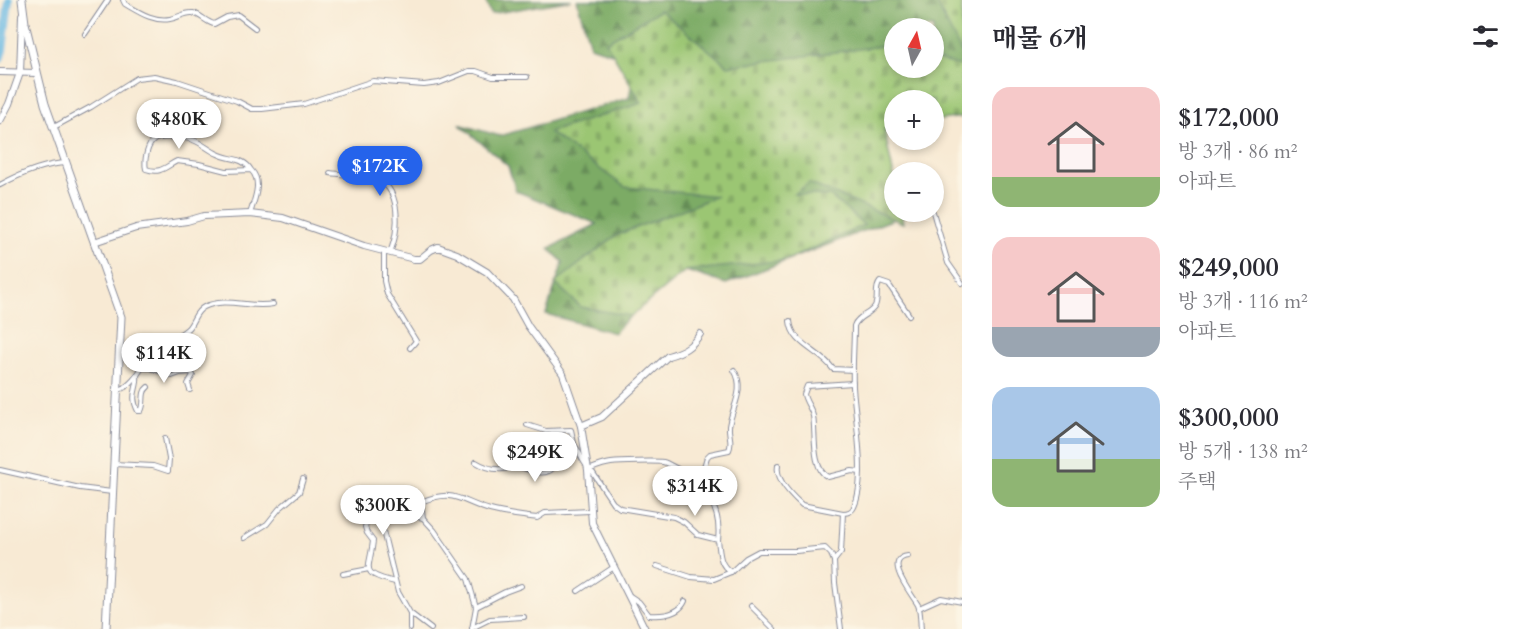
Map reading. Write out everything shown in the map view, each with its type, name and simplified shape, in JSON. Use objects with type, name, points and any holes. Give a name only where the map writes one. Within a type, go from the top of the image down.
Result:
[{"type":"main road","points":[[22,0],[22,10],[36,73],[121,317],[106,629]]},
{"type":"street","points":[[85,34],[108,0]]},
{"type":"street","points":[[123,0],[150,18],[170,19],[195,13],[208,23],[214,24],[227,17],[238,15],[255,28]]},
{"type":"street","points":[[0,121],[9,104],[17,73],[22,10]]},
{"type":"street","points":[[54,127],[137,78],[145,76],[195,86],[252,109],[304,104],[373,81],[424,85],[439,83],[469,71],[493,76],[527,77]]},
{"type":"street","points":[[0,72],[36,73]]},
{"type":"street","points":[[250,214],[258,186],[255,174],[249,166],[237,159],[219,155],[186,138],[157,138],[150,145],[145,164],[146,169],[157,172],[177,161],[226,171],[251,170]]},
{"type":"street","points":[[0,185],[28,171],[57,163],[67,163]]},
{"type":"street","points":[[330,173],[375,178],[393,195],[396,201],[393,246],[387,253],[384,281],[387,294],[416,341],[410,348]]},
{"type":"street","points":[[94,242],[146,226],[188,221],[204,216],[250,214],[283,218],[387,253],[420,259],[438,247],[457,254],[487,272],[513,300],[528,327],[563,374],[581,426],[590,511],[595,531],[645,629]]},
{"type":"street","points":[[936,222],[948,263],[962,284]]},
{"type":"street","points":[[778,465],[776,470],[780,478],[802,505],[843,513],[854,509],[860,472],[853,383],[854,326],[856,320],[876,304],[878,284],[884,282],[889,285],[909,315]]},
{"type":"street","points":[[118,390],[137,375],[156,349],[189,327],[193,318],[203,307],[226,302],[273,304]]},
{"type":"street","points":[[790,321],[790,326],[802,344],[815,351],[833,369],[853,370]]},
{"type":"street","points":[[581,426],[602,417],[668,356],[680,353],[693,345],[700,334]]},
{"type":"street","points":[[142,368],[151,368],[172,376],[191,372],[193,375],[188,384],[190,390]]},
{"type":"street","points":[[699,483],[707,457],[710,454],[729,450],[732,445],[729,425],[737,401],[739,383],[734,370]]},
{"type":"street","points":[[137,375],[133,395],[138,411],[141,411],[144,406],[144,392],[148,387]]},
{"type":"street","points":[[853,383],[807,386],[804,390],[804,398],[813,413],[816,455],[820,470],[825,476],[860,472]]},
{"type":"street","points":[[527,425],[546,431],[571,430],[581,459],[613,503],[620,508],[674,517],[684,522],[698,535],[718,540]]},
{"type":"street","points":[[113,464],[153,466],[168,471],[169,459],[165,438]]},
{"type":"street","points":[[476,462],[489,468],[502,469],[515,466],[537,472],[548,472],[557,462],[561,444],[564,441],[574,443]]},
{"type":"street","points":[[587,468],[610,463],[664,462],[699,483],[710,497],[718,521],[721,562],[731,572]]},
{"type":"street","points":[[0,470],[80,488],[112,492]]},
{"type":"street","points":[[244,537],[267,524],[279,509],[299,492],[303,479]]},
{"type":"street","points":[[395,582],[381,579],[369,569],[368,563],[373,541],[365,527],[376,494],[395,491],[398,500],[408,514],[423,518]]},
{"type":"street","points":[[472,629],[476,608],[468,579],[423,518],[421,502],[439,496],[452,495],[492,511],[537,518],[545,513],[590,511]]},
{"type":"street","points":[[834,561],[841,552],[843,513]]},
{"type":"street","points":[[383,531],[395,582],[410,613],[410,629]]},
{"type":"street","points":[[657,566],[705,579],[714,579],[731,572],[746,558],[759,551],[825,548],[834,561],[841,629]]},
{"type":"street","points":[[908,556],[898,561],[897,571],[919,608],[921,629]]},
{"type":"street","points":[[578,591],[614,567]]},
{"type":"street","points":[[343,574],[369,569]]},
{"type":"street","points":[[476,608],[521,586]]},
{"type":"street","points":[[630,596],[639,602],[649,615],[674,612],[681,609],[685,601]]},
{"type":"street","points":[[919,608],[941,598],[962,602]]},
{"type":"street","points":[[751,606],[774,629]]},
{"type":"street","points":[[410,613],[431,629]]},
{"type":"street","points":[[472,629],[490,619],[524,617]]},
{"type":"green space","points":[[485,0],[572,0],[491,14]]},
{"type":"green space","points":[[577,0],[962,0],[962,112],[944,105],[944,90],[884,90],[884,132],[878,134],[884,163],[884,222],[886,222],[726,284],[677,268],[614,333],[546,314],[563,262],[549,249],[597,224],[516,191],[508,166],[459,124],[500,136],[629,98],[636,61],[590,46]]},
{"type":"green space","points":[[935,0],[962,0],[962,54]]},
{"type":"green space","points":[[660,10],[728,66],[882,46],[884,46],[884,78],[944,78],[944,62],[962,66],[962,117],[944,119],[944,90],[884,90],[884,150],[888,150],[891,162],[884,162],[884,215],[809,183],[794,194],[830,196],[864,225],[787,260],[685,271],[631,316],[581,307],[555,283],[617,235],[717,196],[625,187],[549,132],[642,103],[606,42]]},
{"type":"waterway","points":[[0,59],[9,0]]}]
